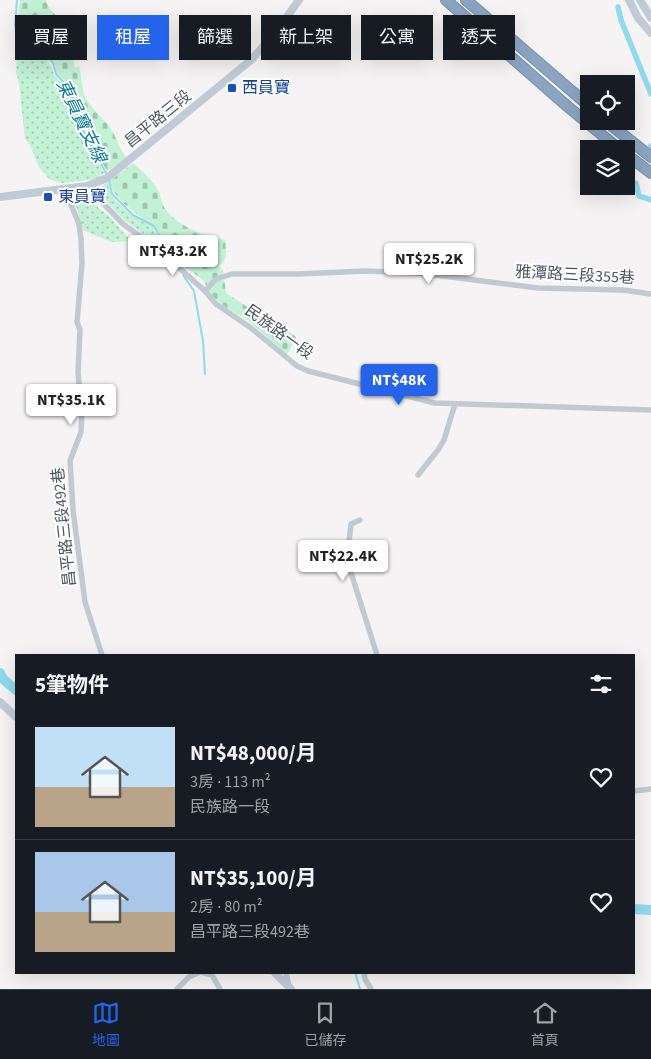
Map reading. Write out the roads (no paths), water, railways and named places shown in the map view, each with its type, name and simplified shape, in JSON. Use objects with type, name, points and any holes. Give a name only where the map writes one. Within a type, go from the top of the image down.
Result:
[{"type":"highway","points":[[446,0],[608,140]]},
{"type":"highway","points":[[466,0],[580,98]]},
{"type":"highway","points":[[617,130],[651,157]]},
{"type":"highway","points":[[635,161],[651,173]]},
{"type":"street","name":"昌平路三段","points":[[0,197],[87,186],[109,177],[251,60],[276,32],[299,0]]},
{"type":"street","points":[[629,0],[642,24],[651,33]]},
{"type":"street","points":[[641,0],[651,12]]},
{"type":"street","points":[[641,0],[651,18]]},
{"type":"street","name":"民族路一段","points":[[87,186],[123,224],[170,260],[205,291],[216,304],[250,328],[297,366],[308,371],[435,403],[651,410]]},
{"type":"street","name":"昌平路三段492巷","points":[[65,190],[79,224],[82,263],[77,322],[80,330],[78,373],[82,412],[81,432],[70,461],[73,510],[85,602],[102,654]]},
{"type":"street","name":"雅潭路三段355巷","points":[[205,291],[216,279],[232,274],[298,274],[357,271],[419,273],[538,288],[623,290],[651,294]]},
{"type":"street","points":[[418,475],[444,440],[455,404]]},
{"type":"street","points":[[360,520],[351,524],[347,560],[377,654]]},
{"type":"street","points":[[0,702],[15,716]]},
{"type":"street","points":[[635,791],[651,789]]},
{"type":"street","points":[[177,989],[190,977],[197,974]]},
{"type":"street","points":[[208,974],[212,975],[220,989]]},
{"type":"street","points":[[276,974],[290,987]]},
{"type":"street","points":[[287,974],[290,987]]},
{"type":"street","points":[[364,974],[371,989]]},
{"type":"waterway","name":"東員寶支線","points":[[17,0],[16,29],[40,49],[53,63],[56,74],[65,84],[70,94],[79,123],[107,175]]},
{"type":"waterway","points":[[618,7],[621,20],[651,94]]},
{"type":"waterway","name":"東員寶支線","points":[[109,180],[112,194],[133,215],[154,226],[172,258]]},
{"type":"waterway","points":[[636,183],[639,196],[651,200]]},
{"type":"waterway","name":"東員寶支線","points":[[183,275],[194,291],[203,341],[205,374]]},
{"type":"waterway","points":[[0,673],[3,679],[15,689]]},
{"type":"waterway","points":[[635,909],[651,910]]},
{"type":"waterway","points":[[356,974],[360,989]]},
{"type":"place","name":"西員寶","points":[[232,88]]},
{"type":"place","name":"東員寶","points":[[48,197]]}]
